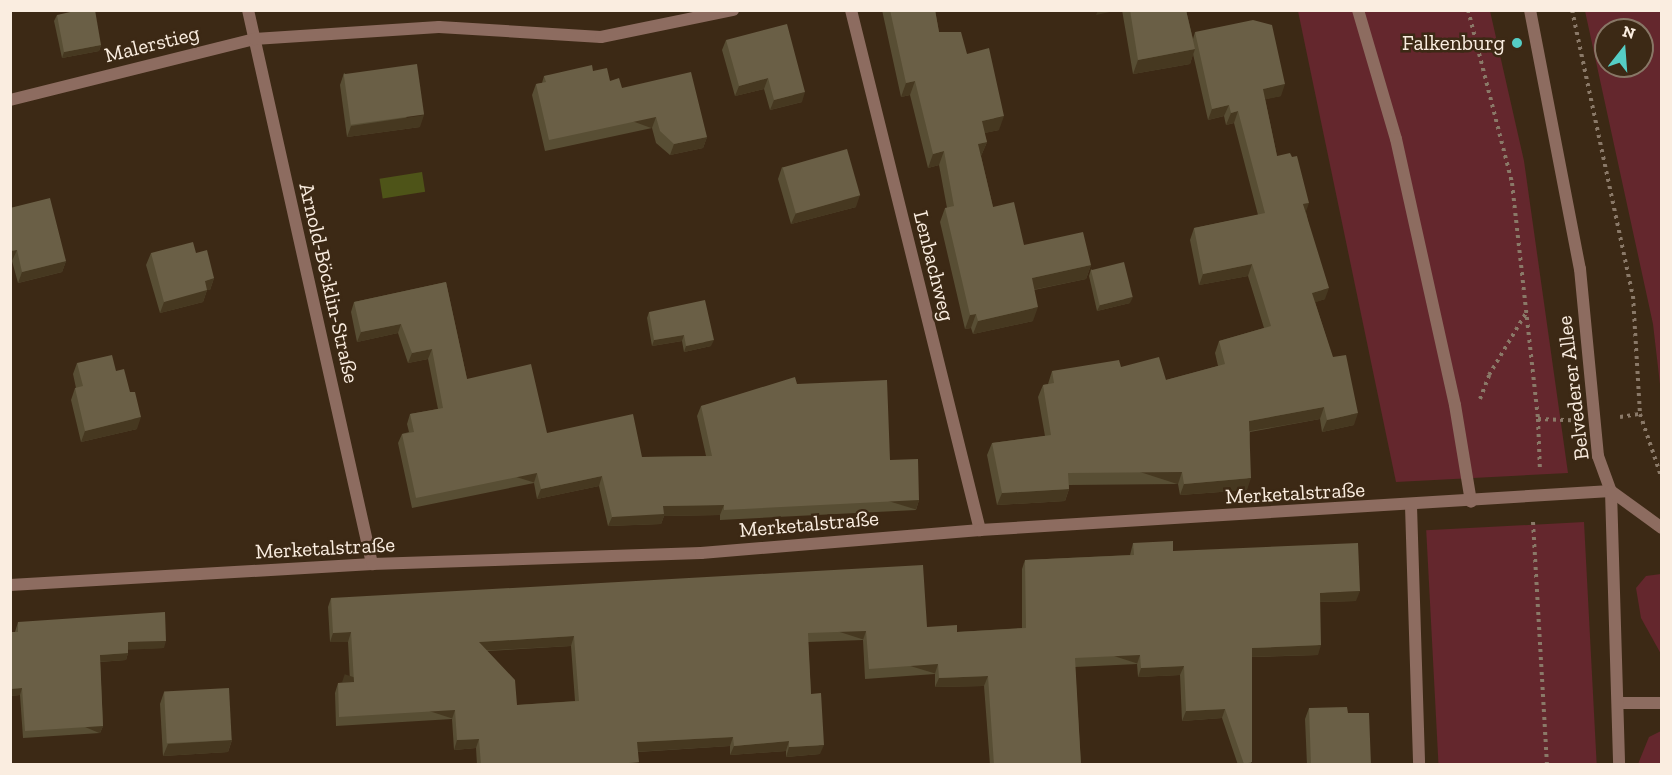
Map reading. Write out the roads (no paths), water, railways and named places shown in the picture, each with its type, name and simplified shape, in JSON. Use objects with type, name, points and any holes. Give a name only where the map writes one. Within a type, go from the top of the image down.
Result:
[{"type":"street","name":"Arnold-Böcklin-Straße","points":[[248,10],[372,564]]},
{"type":"street","name":"Malerstieg","points":[[10,100],[254,39],[439,27],[602,37],[733,10]]},
{"type":"street","name":"Lenbachweg","points":[[851,10],[980,530]]},
{"type":"street","points":[[1358,10],[1396,139],[1455,405],[1471,502]]},
{"type":"street","name":"Belvederer Allee","points":[[1530,10],[1580,269],[1598,456],[1611,491],[1619,765]]},
{"type":"street","name":"Merketalstraße","points":[[10,585],[372,564],[701,553],[980,530],[1411,506],[1611,491]]},
{"type":"street","points":[[1611,491],[1662,528]]},
{"type":"street","points":[[1411,506],[1419,765]]},
{"type":"street","points":[[1618,703],[1662,704]]},
{"type":"place","name":"Falkenburg","points":[[1517,43]]}]
